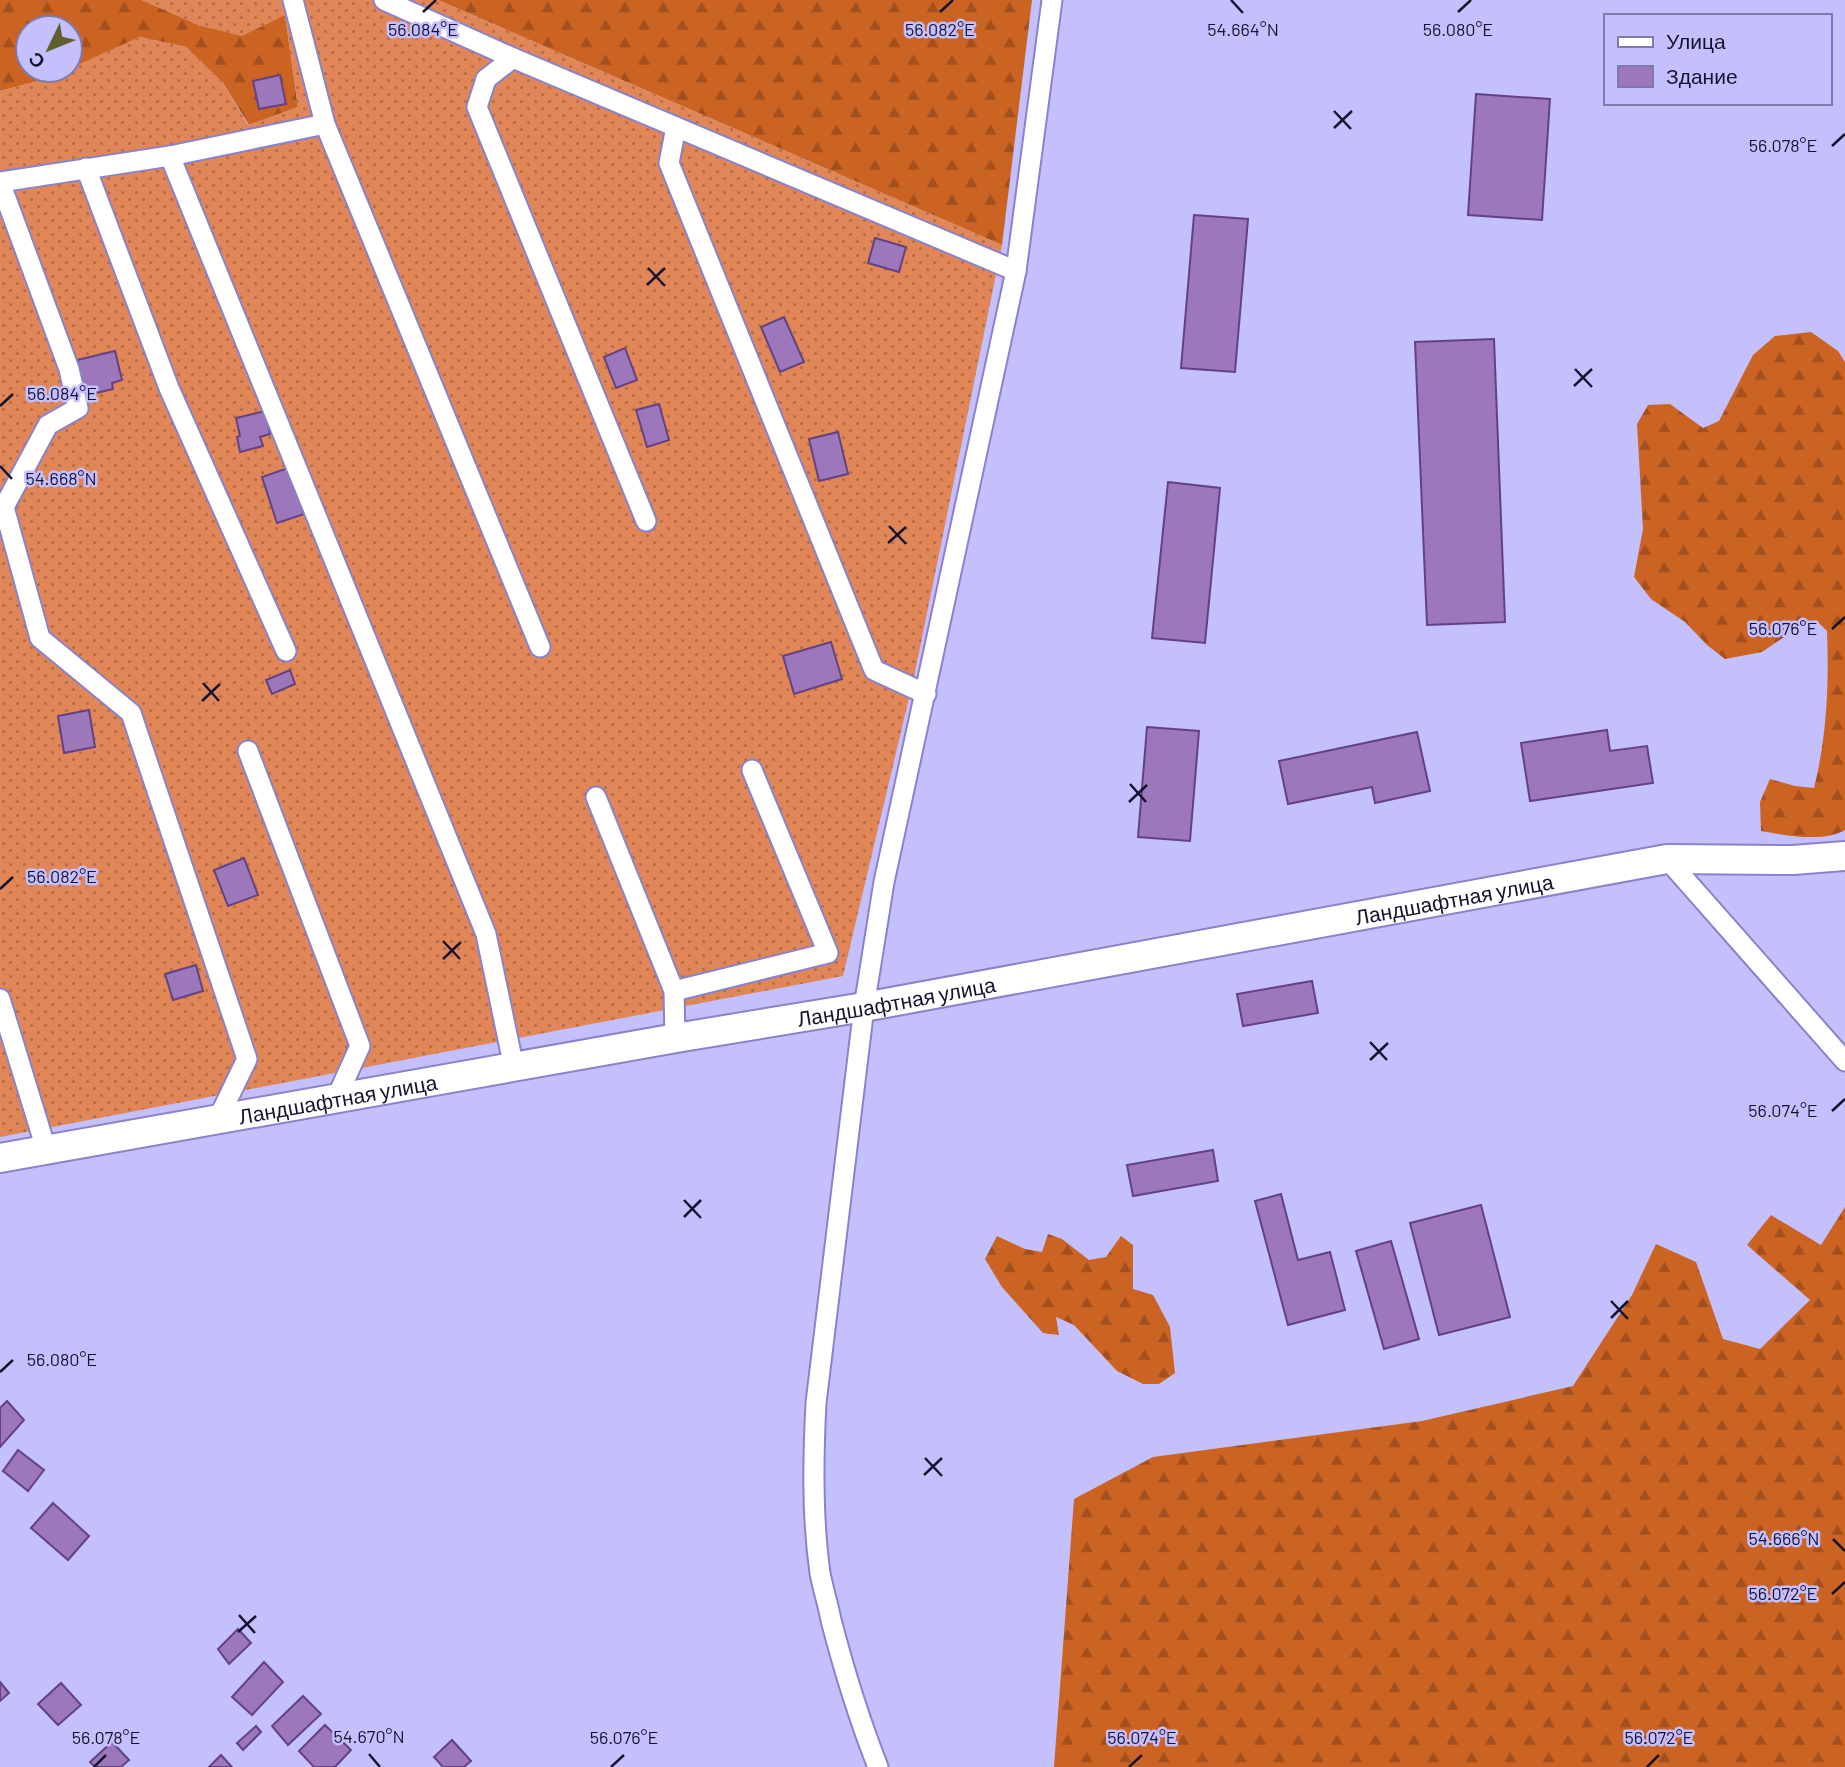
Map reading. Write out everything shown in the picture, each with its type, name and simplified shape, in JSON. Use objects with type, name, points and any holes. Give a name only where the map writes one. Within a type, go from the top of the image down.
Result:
[{"type":"street","points":[[293,0],[325,124],[540,647]]},
{"type":"street","points":[[384,0],[513,58],[1016,271]]},
{"type":"street","points":[[878,1767],[846,1675],[821,1576],[815,1524],[816,1403],[864,1007],[884,882],[1016,271],[1052,0]]},
{"type":"street","points":[[513,58],[486,79],[477,107],[646,521]]},
{"type":"street","points":[[218,1119],[247,1059],[131,713],[40,638],[4,508],[48,425],[78,408],[69,369],[0,182],[170,156],[325,124]]},
{"type":"street","points":[[676,127],[668,163],[874,670],[926,694]]},
{"type":"street","points":[[170,156],[486,934],[514,1068]]},
{"type":"street","points":[[86,168],[169,388],[286,651]]},
{"type":"street","points":[[248,751],[360,1046],[336,1099]]},
{"type":"street","points":[[674,991],[828,953],[752,770]]},
{"type":"street","points":[[596,797],[674,991],[675,1038]]},
{"type":"street","points":[[1793,860],[1845,856]]},
{"type":"street","points":[[1667,859],[1845,1062]]},
{"type":"street","name":"Ландшафтная улица","points":[[0,1158],[864,1007],[1667,859],[1793,860]]},
{"type":"street","points":[[1793,860],[1845,867]]},
{"type":"street","points":[[0,999],[46,1149]]},
{"type":"green space","points":[[0,0],[142,0],[201,26],[285,15],[298,107],[249,125],[223,83],[186,47],[140,37],[84,63],[84,14],[14,14],[14,84],[27,84],[0,91]]},
{"type":"green space","points":[[438,0],[1032,0],[1002,245]]},
{"type":"green space","points":[[1811,332],[1838,351],[1845,362],[1845,830],[1815,837],[1761,831],[1760,802],[1770,779],[1814,788],[1826,710],[1827,631],[1816,620],[1762,652],[1725,659],[1685,622],[1651,599],[1634,577],[1643,529],[1637,424],[1648,405],[1670,404],[1703,428],[1719,421],[1753,355],[1775,336]]},
{"type":"green space","points":[[1845,1207],[1845,1767],[1054,1767],[1074,1499],[1153,1457],[1422,1421],[1573,1386],[1632,1295],[1656,1244],[1696,1262],[1723,1339],[1760,1349],[1810,1300],[1747,1245],[1771,1215],[1821,1245]]},
{"type":"green space","points":[[1048,1234],[1062,1239],[1089,1260],[1106,1257],[1121,1236],[1133,1245],[1133,1289],[1153,1295],[1170,1327],[1175,1373],[1159,1384],[1143,1384],[1117,1371],[1074,1325],[1056,1317],[1059,1335],[1043,1333],[1002,1287],[985,1259],[997,1236],[1025,1249],[1042,1252]]},
{"type":"shaded area","points":[[142,0],[438,0],[1002,245],[914,677],[843,976],[0,1137],[0,91],[27,84],[84,84],[84,62],[140,37],[186,47],[223,83],[248,125],[298,107],[285,15],[242,36],[201,26]]},
{"type":"building","points":[[280,75],[286,104],[259,109],[253,81]]},
{"type":"building","points":[[1476,94],[1550,99],[1542,220],[1468,215]]},
{"type":"building","points":[[1194,215],[1248,219],[1235,372],[1181,368]]},
{"type":"building","points":[[875,238],[906,247],[899,272],[868,263]]},
{"type":"building","points":[[784,317],[804,362],[780,372],[761,327]]},
{"type":"building","points":[[1494,339],[1505,622],[1427,625],[1415,342]]},
{"type":"building","points":[[625,348],[637,380],[616,388],[604,357]]},
{"type":"building","points":[[115,351],[122,380],[112,383],[113,389],[92,394],[90,387],[84,388],[77,360]]},
{"type":"building","points":[[659,404],[669,440],[647,447],[636,410]]},
{"type":"building","points":[[265,411],[270,434],[260,437],[263,446],[240,452],[236,418]]},
{"type":"building","points":[[838,432],[848,474],[819,481],[809,439]]},
{"type":"building","points":[[288,468],[304,514],[277,523],[262,477]]},
{"type":"building","points":[[1168,482],[1220,488],[1205,643],[1152,638]]},
{"type":"building","points":[[831,642],[842,679],[794,694],[783,656]]},
{"type":"building","points":[[290,670],[295,684],[272,694],[266,680]]},
{"type":"building","points":[[89,710],[95,747],[64,753],[58,716]]},
{"type":"building","points":[[1147,727],[1199,731],[1190,841],[1138,837]]},
{"type":"building","points":[[1607,730],[1610,751],[1647,746],[1653,783],[1530,801],[1521,743]]},
{"type":"building","points":[[1417,732],[1430,791],[1375,803],[1372,787],[1288,804],[1279,761]]},
{"type":"building","points":[[244,858],[258,895],[228,906],[214,870]]},
{"type":"building","points":[[196,965],[203,991],[173,1000],[165,974]]},
{"type":"building","points":[[1312,981],[1318,1013],[1243,1026],[1237,994]]},
{"type":"building","points":[[1213,1150],[1218,1181],[1133,1196],[1127,1165]]},
{"type":"building","points":[[1281,1194],[1298,1260],[1330,1252],[1345,1310],[1288,1325],[1255,1201]]},
{"type":"building","points":[[1481,1205],[1510,1317],[1439,1335],[1410,1223]]},
{"type":"building","points":[[1391,1241],[1419,1339],[1384,1349],[1356,1251]]},
{"type":"building","points":[[7,1401],[24,1420],[0,1447],[0,1408]]},
{"type":"building","points":[[18,1450],[44,1470],[28,1491],[3,1471]]},
{"type":"building","points":[[53,1503],[89,1536],[68,1560],[31,1528]]},
{"type":"building","points":[[238,1629],[251,1643],[229,1664],[218,1649]]},
{"type":"building","points":[[264,1662],[283,1682],[252,1715],[232,1697]]},
{"type":"building","points":[[0,1682],[9,1693],[0,1701]]},
{"type":"building","points":[[61,1683],[81,1705],[58,1725],[38,1704]]},
{"type":"building","points":[[303,1696],[321,1714],[288,1745],[272,1726]]},
{"type":"building","points":[[325,1725],[351,1750],[335,1767],[314,1767],[299,1751]]},
{"type":"building","points":[[256,1726],[261,1732],[243,1750],[237,1743]]},
{"type":"building","points":[[452,1740],[471,1761],[464,1767],[443,1767],[434,1757]]},
{"type":"building","points":[[112,1742],[129,1760],[121,1767],[95,1767],[90,1762]]},
{"type":"building","points":[[221,1755],[232,1767],[209,1767]]}]
